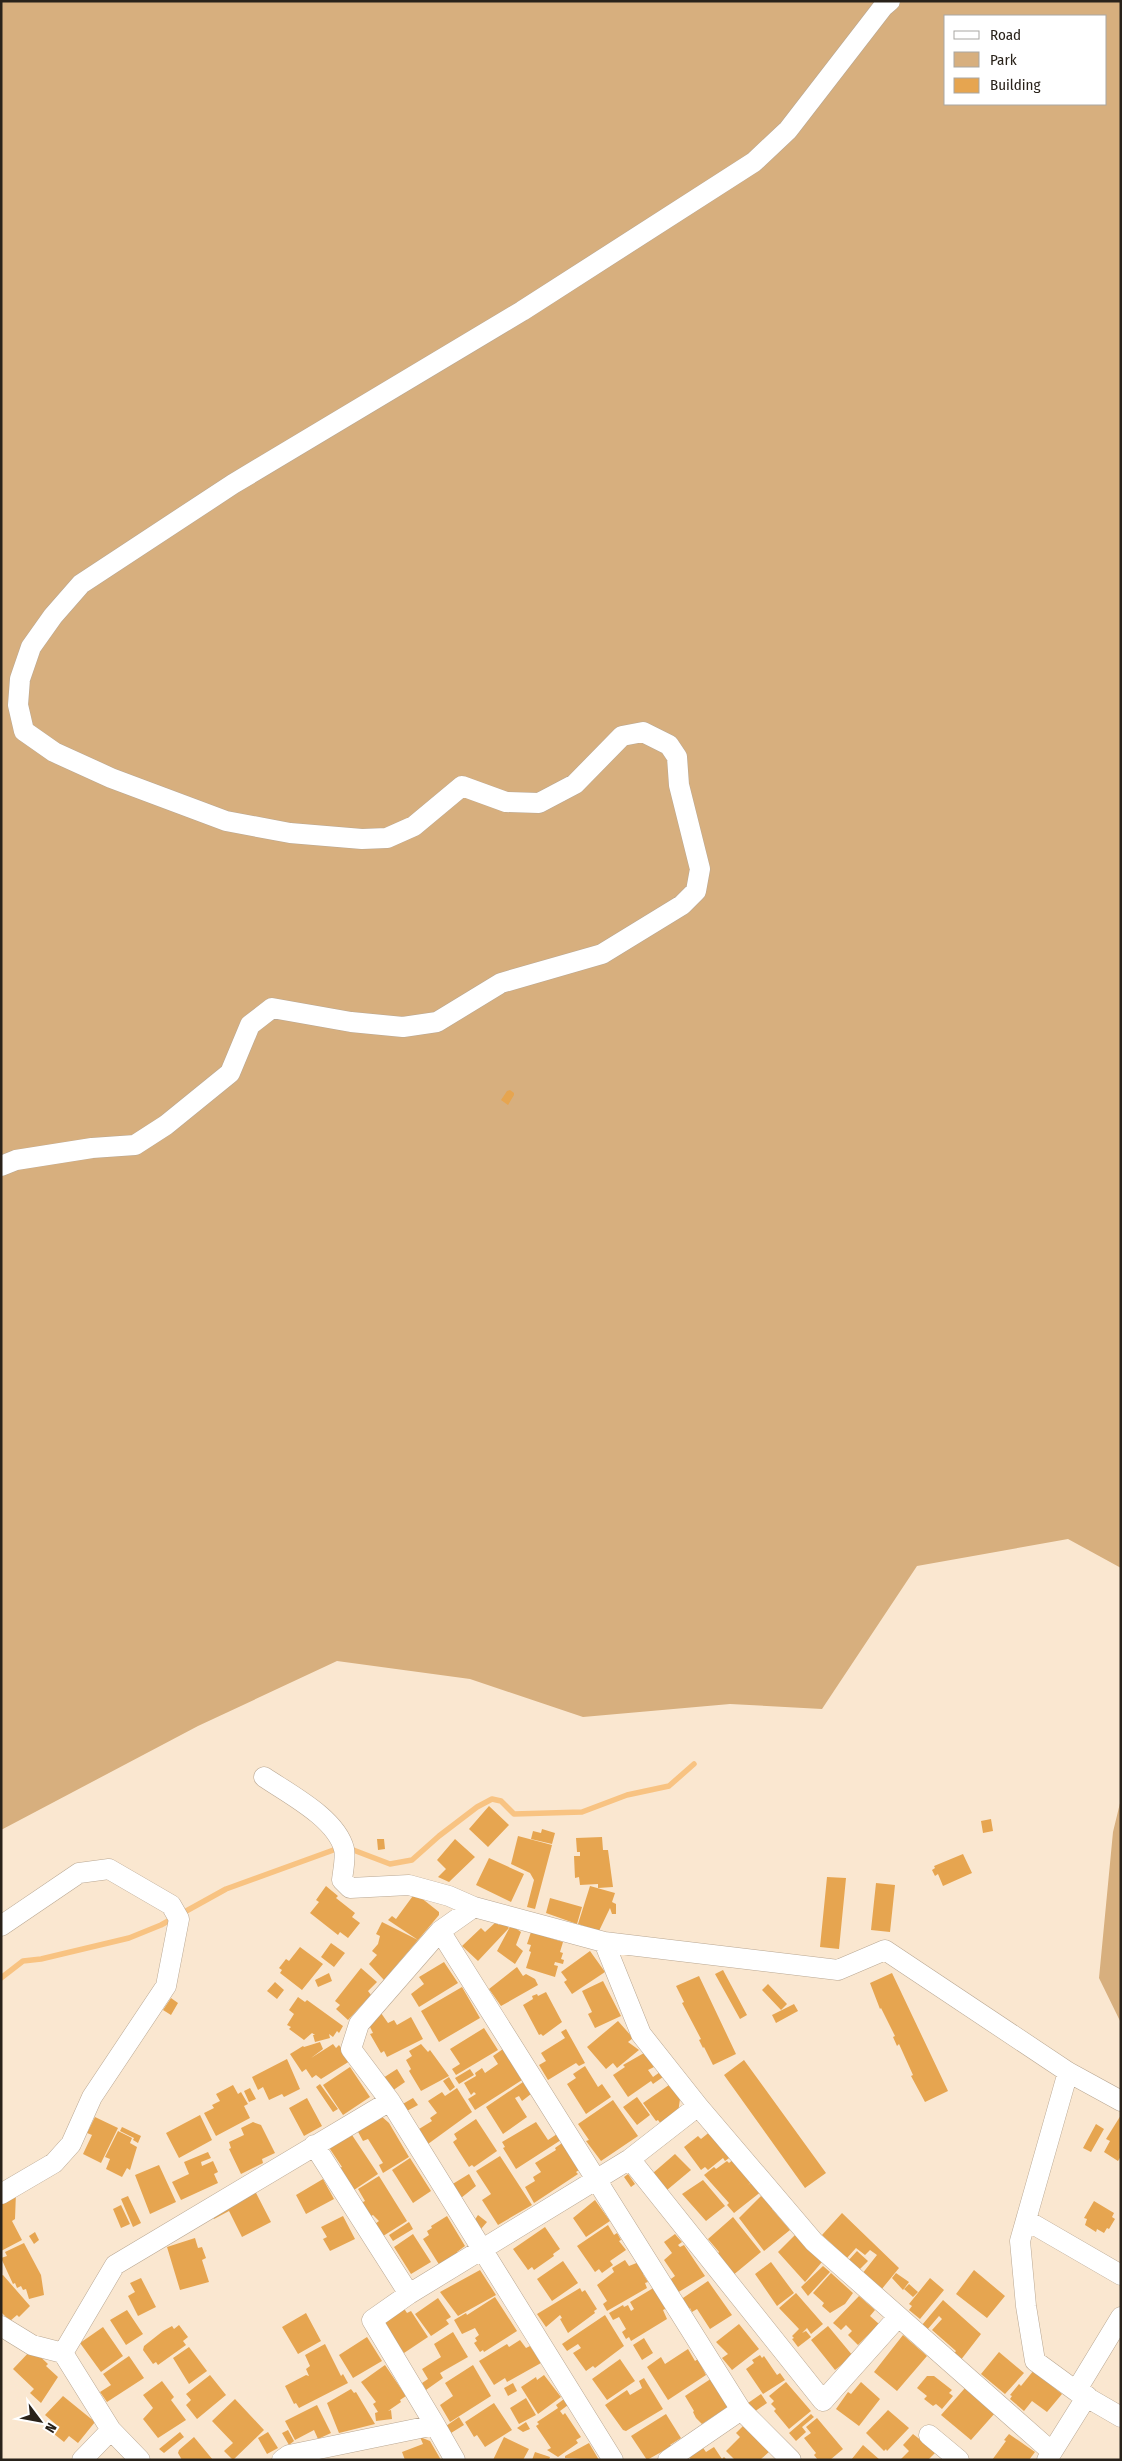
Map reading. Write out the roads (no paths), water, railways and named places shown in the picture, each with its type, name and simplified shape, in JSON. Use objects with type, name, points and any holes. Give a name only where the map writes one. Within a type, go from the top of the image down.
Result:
[{"type":"street","points":[[1,1166],[16,1160],[92,1148],[136,1145],[166,1125],[230,1073],[250,1025],[272,1008],[350,1022],[403,1027],[437,1022],[501,983],[602,954],[682,905],[696,891],[700,869],[679,785],[677,757],[669,745],[643,732],[622,736],[575,784],[539,803],[506,802],[462,786],[414,826],[388,838],[362,839],[290,833],[226,821],[111,778],[54,752],[24,731],[18,705],[20,679],[31,647],[53,616],[81,584],[233,484],[522,312],[754,162],[788,130],[883,6],[890,1]]},
{"type":"street","points":[[264,1777],[333,1827],[344,1849],[342,1880],[350,1888],[409,1885],[449,1896],[474,1907],[604,1942],[838,1970],[885,1950],[1068,2072],[1121,2101]]},
{"type":"street","points":[[1,1926],[79,1873],[109,1869],[171,1905],[179,1920],[166,1986],[92,2097],[71,2144],[54,2163],[1,2194]]},
{"type":"street","points":[[474,1907],[440,1931],[358,2024],[351,2049],[390,2101],[613,2460]]},
{"type":"street","points":[[440,1931],[741,2410],[791,2460]]},
{"type":"street","points":[[604,1942],[642,2034],[698,2106],[814,2242],[1049,2456],[1121,2317]]},
{"type":"street","points":[[1068,2072],[1020,2241],[1026,2306],[1036,2361],[1081,2394],[1121,2417]]},
{"type":"street","points":[[63,2354],[114,2265],[390,2101]]},
{"type":"street","points":[[455,2460],[372,2320],[409,2294],[595,2178],[630,2159],[698,2106]]},
{"type":"street","points":[[314,2145],[409,2294]]},
{"type":"street","points":[[630,2159],[823,2400],[898,2317]]},
{"type":"street","points":[[1026,2220],[1121,2275]]},
{"type":"street","points":[[1,2326],[32,2345],[63,2354],[111,2430],[140,2460]]},
{"type":"street","points":[[668,2460],[741,2410]]},
{"type":"street","points":[[282,2460],[289,2456],[434,2425]]},
{"type":"street","points":[[82,2460],[111,2430]]},
{"type":"street","points":[[929,2435],[959,2460]]},
{"type":"waterway","points":[[348,1848],[390,1864],[412,1860],[439,1836],[477,1807],[492,1799],[501,1801],[514,1814],[582,1812],[627,1795],[669,1786],[694,1764]]},
{"type":"waterway","points":[[1,1978],[23,1961],[41,1959],[129,1938],[161,1925],[226,1889],[339,1848]]}]
